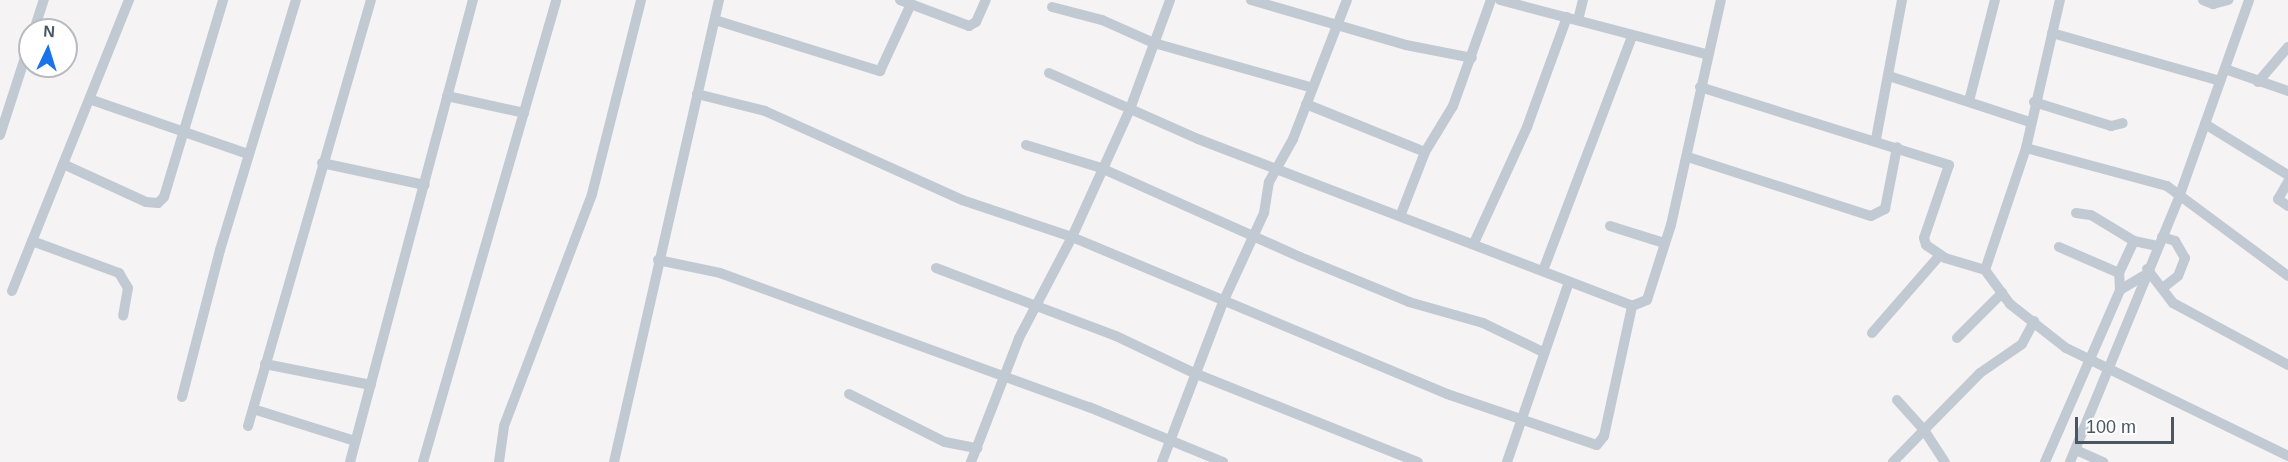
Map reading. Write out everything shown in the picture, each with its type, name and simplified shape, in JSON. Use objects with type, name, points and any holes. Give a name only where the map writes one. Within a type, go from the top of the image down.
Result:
[{"type":"street","points":[[38,18],[44,0]]},
{"type":"street","points":[[12,291],[63,164],[92,100],[129,0]]},
{"type":"street","points":[[63,164],[158,203],[164,197],[223,0]]},
{"type":"street","points":[[182,397],[248,154],[296,0]]},
{"type":"street","points":[[248,426],[322,163],[371,0]]},
{"type":"street","points":[[350,462],[473,0]]},
{"type":"street","points":[[423,462],[556,0]]},
{"type":"street","points":[[498,462],[504,426],[592,194],[641,0]]},
{"type":"street","points":[[614,462],[658,260],[719,0]]},
{"type":"street","points":[[715,20],[880,71],[906,2],[929,6],[969,26],[976,22],[986,0]]},
{"type":"street","points":[[971,462],[1005,375],[1072,237],[1101,168],[1130,109],[1170,0]]},
{"type":"street","points":[[1251,0],[1338,25],[1472,58]]},
{"type":"street","points":[[1162,462],[1194,373],[1267,206],[1269,182],[1280,167],[1347,0]]},
{"type":"street","points":[[1401,214],[1425,152],[1453,106],[1491,0]]},
{"type":"street","points":[[1500,0],[1706,54]]},
{"type":"street","points":[[1474,243],[1583,0]]},
{"type":"street","points":[[1049,73],[1130,109],[1474,243],[1496,255],[1544,268],[1568,285],[1632,306],[1647,300],[1664,243],[1688,157],[1706,54],[1721,0]]},
{"type":"street","points":[[1876,139],[1902,0]]},
{"type":"street","points":[[1969,101],[1995,0]]},
{"type":"street","points":[[1985,270],[2026,148],[2034,102],[2060,0]]},
{"type":"street","points":[[2203,0],[2228,0]]},
{"type":"street","points":[[2070,462],[2145,272],[2179,197],[2249,0]]},
{"type":"street","points":[[1052,7],[1102,20],[1154,44],[1313,88]]},
{"type":"street","points":[[2052,33],[2220,81]]},
{"type":"street","points":[[1544,268],[1632,36]]},
{"type":"street","points":[[2258,82],[2288,47]]},
{"type":"street","points":[[2225,69],[2288,91]]},
{"type":"street","points":[[1889,76],[2030,122]]},
{"type":"street","points":[[0,135],[18,78]]},
{"type":"street","points":[[1700,87],[1876,139],[1950,166],[1924,238],[1940,255],[1985,270],[2010,304],[2086,360],[2286,451]]},
{"type":"street","points":[[697,94],[765,111],[962,200],[1072,237],[1224,300],[1305,338],[1521,422],[1600,443],[1632,306]]},
{"type":"street","points":[[447,96],[524,112]]},
{"type":"street","points":[[92,100],[182,134],[248,154]]},
{"type":"street","points":[[2034,102],[2111,126],[2123,123]]},
{"type":"street","points":[[1306,104],[1425,152]]},
{"type":"street","points":[[2205,124],[2287,175],[2278,194],[2288,206]]},
{"type":"street","points":[[1026,145],[1101,168],[1409,302],[1483,323],[1544,352]]},
{"type":"street","points":[[1688,157],[1871,216],[1886,209],[1897,147]]},
{"type":"street","points":[[2026,148],[2159,182],[2288,276]]},
{"type":"street","points":[[322,163],[425,185]]},
{"type":"street","points":[[2076,213],[2091,215],[2134,241],[2175,241],[2185,258],[2178,276],[2164,287]]},
{"type":"street","points":[[1610,226],[1664,243]]},
{"type":"street","points":[[32,241],[119,273],[128,288],[123,316]]},
{"type":"street","points":[[2120,290],[2119,273],[2134,241]]},
{"type":"street","points":[[2059,247],[2119,273]]},
{"type":"street","points":[[1872,333],[1940,255]]},
{"type":"street","points":[[658,260],[720,273],[1005,375],[1223,462]]},
{"type":"street","points":[[936,268],[1037,306],[1194,373],[1418,462]]},
{"type":"street","points":[[2145,272],[2164,287],[2174,303],[2288,365]]},
{"type":"street","points":[[2045,462],[2086,360],[2120,290],[2145,272]]},
{"type":"street","points":[[1507,462],[1568,285]]},
{"type":"street","points":[[1957,338],[2002,292]]},
{"type":"street","points":[[1893,462],[1980,373],[2022,344],[2034,321]]},
{"type":"street","points":[[265,364],[371,385]]},
{"type":"street","points":[[849,394],[945,442],[977,448]]},
{"type":"street","points":[[1897,400],[1924,430],[1945,462]]},
{"type":"street","points":[[253,409],[356,441]]},
{"type":"street","points":[[2076,450],[2103,462]]}]
